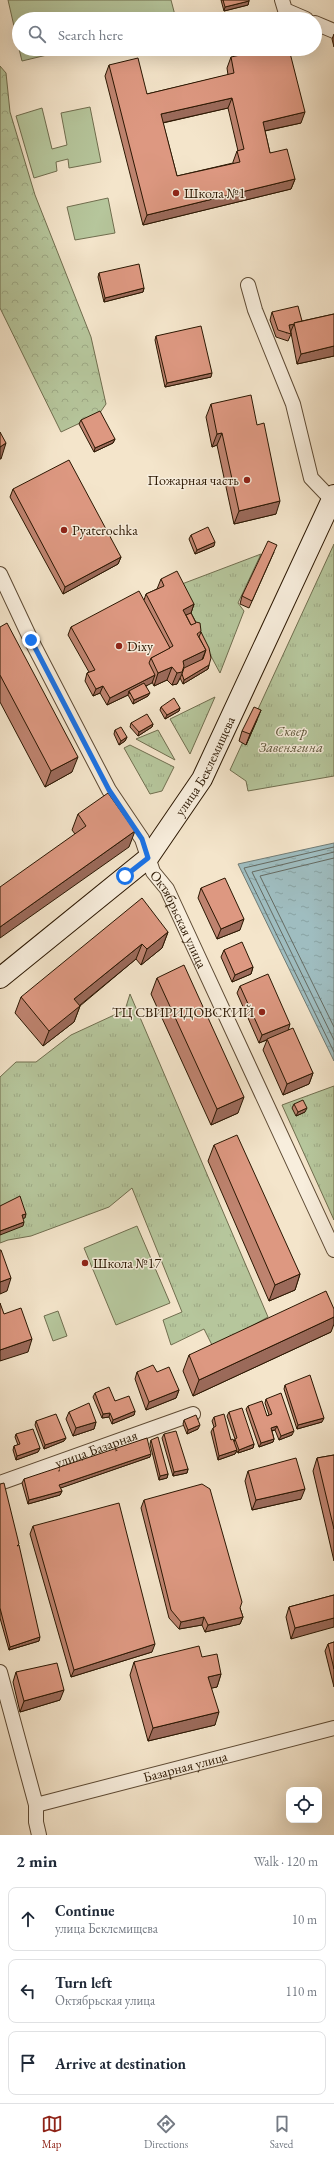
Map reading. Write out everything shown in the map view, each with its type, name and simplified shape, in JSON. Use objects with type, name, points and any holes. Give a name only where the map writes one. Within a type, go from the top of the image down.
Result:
[{"type":"main road","name":"улица Беклемищева","points":[[0,978],[148,858],[202,779],[333,498]]},
{"type":"street","points":[[282,0],[285,10],[290,12]]},
{"type":"street","points":[[322,26],[334,31]]},
{"type":"street","points":[[248,284],[255,310],[293,404],[311,478],[333,498]]},
{"type":"street","name":"Октябрьская улица","points":[[0,574],[31,640],[109,790],[142,839],[153,872],[167,889],[334,1250]]},
{"type":"street","name":"улица Базарная","points":[[0,1483],[193,1414]]},
{"type":"street","points":[[0,1672],[36,1805],[36,1822],[39,1835]]},
{"type":"street","name":"Базарная улица","points":[[36,1805],[334,1728]]},
{"type":"green space","points":[[8,0],[171,0],[174,12],[12,12],[12,17]]},
{"type":"green space","points":[[21,56],[43,56],[22,61]]},
{"type":"green space","points":[[0,66],[6,73],[10,112],[35,195],[91,337],[106,404],[99,414],[61,432],[0,308]]},
{"type":"green space","points":[[90,107],[101,162],[69,168],[68,159],[56,162],[57,171],[34,178],[16,116],[42,108],[52,149],[67,145],[61,113]]},
{"type":"green space","points":[[108,198],[115,233],[75,240],[67,207]]},
{"type":"green space","name":"Сквер Завенягина","points":[[334,544],[334,776],[248,791],[246,781],[230,770]]},
{"type":"green space","points":[[261,554],[238,603],[244,611],[220,673],[174,587]]},
{"type":"green space","points":[[215,697],[190,754],[170,719]]},
{"type":"green space","points":[[158,730],[175,760],[136,739]]},
{"type":"green space","points":[[130,745],[174,767],[162,791],[150,794],[124,748]]},
{"type":"green space","points":[[130,994],[268,1317],[213,1347],[204,1329],[171,1345],[163,1320],[182,1312],[132,1188],[109,1207],[31,1236],[0,1243],[0,1077],[16,1062],[36,1062],[71,1035],[125,1010]]},
{"type":"green space","points":[[334,1086],[334,1220],[282,1105]]},
{"type":"green space","points":[[137,1226],[170,1303],[116,1325],[84,1248]]},
{"type":"green space","points":[[58,1311],[67,1336],[53,1341],[44,1316]]},
{"type":"water","points":[[334,843],[334,1061],[238,864]]},
{"type":"building","points":[[223,0],[249,0],[249,1],[225,7]]},
{"type":"building","name":"Школа №1","points":[[291,56],[305,112],[263,122],[270,153],[287,149],[295,179],[147,215],[109,65],[138,58],[147,94],[234,73],[231,57]],"holes":[[[232,98],[244,149],[237,151],[240,162],[177,176],[161,114]]]},
{"type":"building","points":[[139,264],[144,288],[105,298],[99,273]]},
{"type":"building","points":[[298,306],[302,321],[289,325],[291,334],[278,330],[272,312]]},
{"type":"building","points":[[334,314],[334,346],[301,354],[294,323]]},
{"type":"building","points":[[201,326],[212,373],[167,383],[156,336]]},
{"type":"building","name":"Пожарная часть","points":[[251,395],[257,425],[264,423],[280,501],[239,511],[222,433],[217,434],[211,404]]},
{"type":"building","points":[[100,411],[115,439],[95,448],[81,420]]},
{"type":"building","points":[[0,432],[6,443],[0,447]]},
{"type":"building","name":"Pyaterochka","points":[[69,460],[121,557],[65,587],[13,489]]},
{"type":"building","points":[[208,527],[215,542],[197,550],[191,535]]},
{"type":"building","points":[[268,541],[277,545],[252,601],[242,596]]},
{"type":"building","points":[[177,571],[194,604],[183,610],[191,625],[196,622],[200,623],[201,631],[197,634],[206,650],[183,661],[184,666],[182,672],[177,673],[172,667],[158,673],[151,658],[173,646],[146,594],[164,586],[161,579]]},
{"type":"building","name":"Dixy","points":[[139,591],[170,648],[151,658],[149,663],[155,675],[110,698],[103,686],[96,689],[87,673],[95,670],[71,627]]},
{"type":"building","points":[[191,613],[196,623],[191,625],[186,615]]},
{"type":"building","points":[[7,623],[78,757],[51,771],[0,675],[0,627]]},
{"type":"building","points":[[201,632],[209,648],[211,658],[209,665],[184,680],[182,674],[184,668],[203,659],[206,650],[199,637]]},
{"type":"building","points":[[144,683],[150,693],[134,700],[129,691]]},
{"type":"building","points":[[174,698],[180,708],[167,715],[161,707]]},
{"type":"building","points":[[254,707],[261,710],[250,734],[242,731]]},
{"type":"building","points":[[147,714],[153,724],[139,732],[131,723]]},
{"type":"building","points":[[121,727],[127,737],[121,741],[115,730]]},
{"type":"building","points":[[108,793],[135,831],[0,927],[0,887],[86,826],[78,814]]},
{"type":"building","points":[[225,878],[244,919],[221,929],[201,888]]},
{"type":"building","points":[[142,898],[168,932],[147,949],[142,944],[74,999],[80,1006],[49,1031],[21,997]]},
{"type":"building","points":[[242,942],[253,967],[235,975],[224,950]]},
{"type":"building","points":[[184,965],[244,1097],[217,1109],[157,978]]},
{"type":"building","name":"ТЦ СВИРИДОВСКИЙ","points":[[268,974],[290,1024],[262,1035],[240,986]]},
{"type":"building","points":[[293,1028],[313,1073],[287,1084],[267,1039]]},
{"type":"building","points":[[303,1100],[307,1108],[298,1112],[294,1104]]},
{"type":"building","points":[[237,1135],[300,1274],[275,1285],[214,1145]]},
{"type":"building","points":[[20,1196],[26,1214],[22,1215],[24,1222],[0,1231],[0,1206]]},
{"type":"building","points":[[0,1250],[11,1278],[0,1282]]},
{"type":"building","points":[[326,1291],[334,1309],[334,1317],[199,1380],[189,1355]]},
{"type":"building","points":[[0,1303],[4,1314],[21,1308],[32,1339],[0,1350]]},
{"type":"building","points":[[153,1365],[157,1372],[169,1367],[179,1390],[149,1402],[137,1372]]},
{"type":"building","points":[[310,1375],[324,1418],[298,1425],[285,1385]]},
{"type":"building","points":[[109,1387],[115,1401],[129,1396],[135,1411],[113,1420],[110,1413],[103,1414],[95,1393]]},
{"type":"building","points":[[281,1393],[294,1431],[281,1436],[277,1426],[271,1428],[274,1439],[261,1443],[248,1406],[262,1401],[267,1416],[272,1414],[266,1399]]},
{"type":"building","points":[[89,1403],[96,1422],[76,1428],[69,1412]]},
{"type":"building","points":[[242,1408],[254,1444],[239,1450],[229,1412]]},
{"type":"building","points":[[56,1414],[66,1438],[45,1445],[36,1421]]},
{"type":"building","points":[[224,1414],[231,1440],[233,1439],[237,1450],[219,1456],[213,1428],[216,1426],[214,1417]]},
{"type":"building","points":[[196,1415],[200,1425],[188,1430],[184,1420]]},
{"type":"building","points":[[33,1429],[40,1448],[17,1456],[14,1446],[20,1444],[16,1434]]},
{"type":"building","points":[[176,1431],[188,1469],[174,1472],[164,1434]]},
{"type":"building","points":[[158,1437],[168,1474],[160,1476],[151,1440]]},
{"type":"building","points":[[147,1438],[151,1454],[59,1485],[62,1491],[29,1500],[24,1479]]},
{"type":"building","points":[[334,1455],[334,1529],[317,1458]]},
{"type":"building","points":[[296,1458],[305,1489],[256,1500],[248,1471]]},
{"type":"building","points":[[4,1483],[19,1544],[17,1546],[19,1545],[40,1637],[10,1647],[0,1608],[0,1484]]},
{"type":"building","points":[[202,1484],[210,1489],[242,1602],[240,1608],[243,1617],[208,1625],[204,1617],[181,1622],[171,1610],[144,1500]]},
{"type":"building","points":[[119,1503],[155,1644],[74,1670],[33,1526]]},
{"type":"building","points":[[334,1595],[334,1618],[295,1628],[289,1607]]},
{"type":"building","points":[[334,1642],[334,1669],[328,1644]]},
{"type":"building","points":[[199,1646],[202,1657],[217,1654],[221,1674],[208,1677],[219,1712],[153,1728],[134,1662]]},
{"type":"building","points":[[57,1663],[64,1690],[24,1701],[16,1672]]},
{"type":"place","name":"Школа №1","points":[[176,193]]},
{"type":"place","name":"Пожарная часть","points":[[247,480]]},
{"type":"place","name":"Pyaterochka","points":[[64,530]]},
{"type":"place","name":"Dixy","points":[[119,646]]},
{"type":"place","name":"ТЦ СВИРИДОВСКИЙ","points":[[262,1012]]},
{"type":"place","name":"Школа №17","points":[[85,1263]]},
{"type":"route","points":[[31,640],[109,790],[142,839],[148,858],[125,876]]}]
